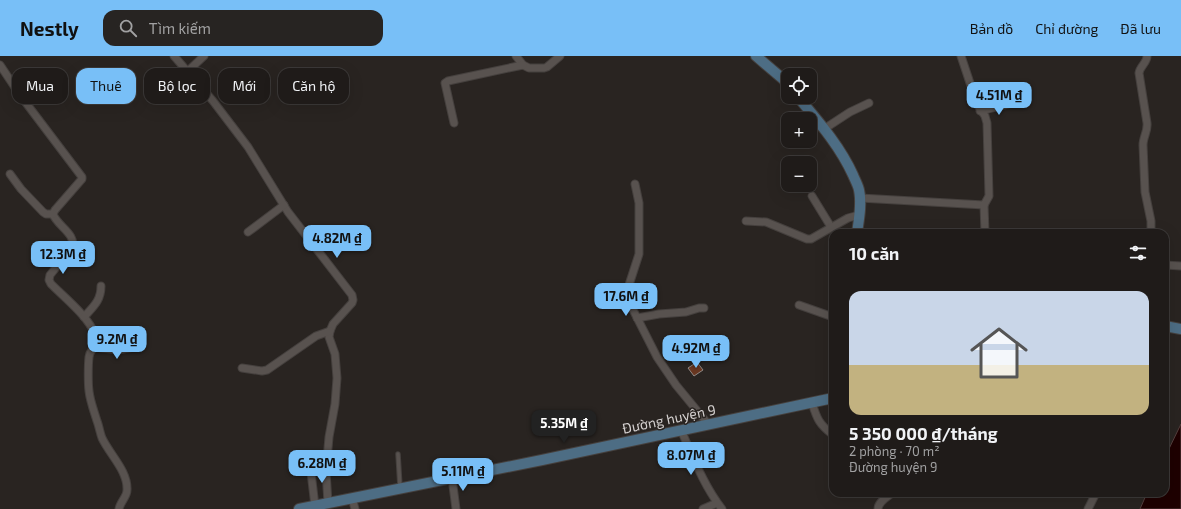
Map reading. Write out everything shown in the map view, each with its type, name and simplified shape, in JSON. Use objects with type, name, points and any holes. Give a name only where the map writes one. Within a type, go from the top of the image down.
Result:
[{"type":"street","points":[[174,56],[185,68]]},
{"type":"street","points":[[191,68],[204,56]]},
{"type":"street","points":[[516,56],[523,65],[529,68],[547,67],[560,56]]},
{"type":"street","points":[[756,56],[781,77]]},
{"type":"street","points":[[961,56],[977,104],[987,122],[989,196],[984,205],[985,229]]},
{"type":"street","points":[[1147,56],[1146,62],[1140,69],[1139,78],[1147,122],[1147,130],[1143,140],[1143,145],[1145,192],[1150,211],[1151,229]]},
{"type":"street","points":[[0,65],[20,95],[82,177],[82,179],[53,214]]},
{"type":"street","points":[[454,123],[445,83],[456,79],[523,65]]},
{"type":"street","points":[[210,97],[248,147],[288,212],[352,294],[352,303],[333,324],[329,337],[335,354],[337,378],[326,471],[328,503]]},
{"type":"street","points":[[824,129],[850,112],[869,103]]},
{"type":"street","points":[[980,111],[1013,103]]},
{"type":"street","points":[[804,104],[838,148],[850,167],[859,188],[860,198],[857,229]]},
{"type":"street","points":[[10,174],[21,189],[43,212],[46,214],[53,214]]},
{"type":"street","points":[[635,184],[639,203],[639,254],[626,294],[657,357],[676,385],[708,424]]},
{"type":"street","points":[[812,196],[831,227]]},
{"type":"street","points":[[860,198],[984,205]]},
{"type":"street","points":[[248,232],[284,205]]},
{"type":"street","points":[[53,214],[72,238],[74,244],[50,275],[49,280],[51,284],[84,317],[94,334],[96,342],[95,347],[89,356],[89,391],[102,438],[124,474],[127,482],[128,492],[119,509]]},
{"type":"street","points":[[746,221],[766,222],[807,239],[811,239],[848,218],[859,215]]},
{"type":"street","points":[[1169,265],[1181,266]]},
{"type":"street","points":[[84,317],[100,298],[101,286]]},
{"type":"street","points":[[799,305],[829,316]]},
{"type":"street","points":[[638,318],[659,314],[686,312],[698,308],[704,308]]},
{"type":"street","points":[[1169,327],[1181,329]]},
{"type":"street","points":[[242,368],[262,371],[268,370],[316,336],[330,331]]},
{"type":"street","points":[[95,347],[118,350],[139,346]]},
{"type":"street","name":"Đường huyện 9","points":[[299,509],[829,399]]},
{"type":"street","points":[[812,403],[816,417],[820,424],[829,432]]},
{"type":"street","points":[[681,430],[697,467],[717,503],[722,509]]},
{"type":"street","points":[[310,464],[315,506]]},
{"type":"street","points":[[452,478],[456,509]]},
{"type":"street","points":[[878,509],[878,505],[887,497]]},
{"type":"street","points":[[1088,509],[1093,497]]},
{"type":"street","points":[[352,498],[355,509]]},
{"type":"street","points":[[706,508],[717,503]]},
{"type":"lane","points":[[398,454],[400,488]]},
{"type":"shaded area","points":[[1181,424],[1181,509],[1140,509],[1145,497],[1169,497],[1169,449]]},
{"type":"building","points":[[697,362],[703,370],[694,376],[688,368]]}]
